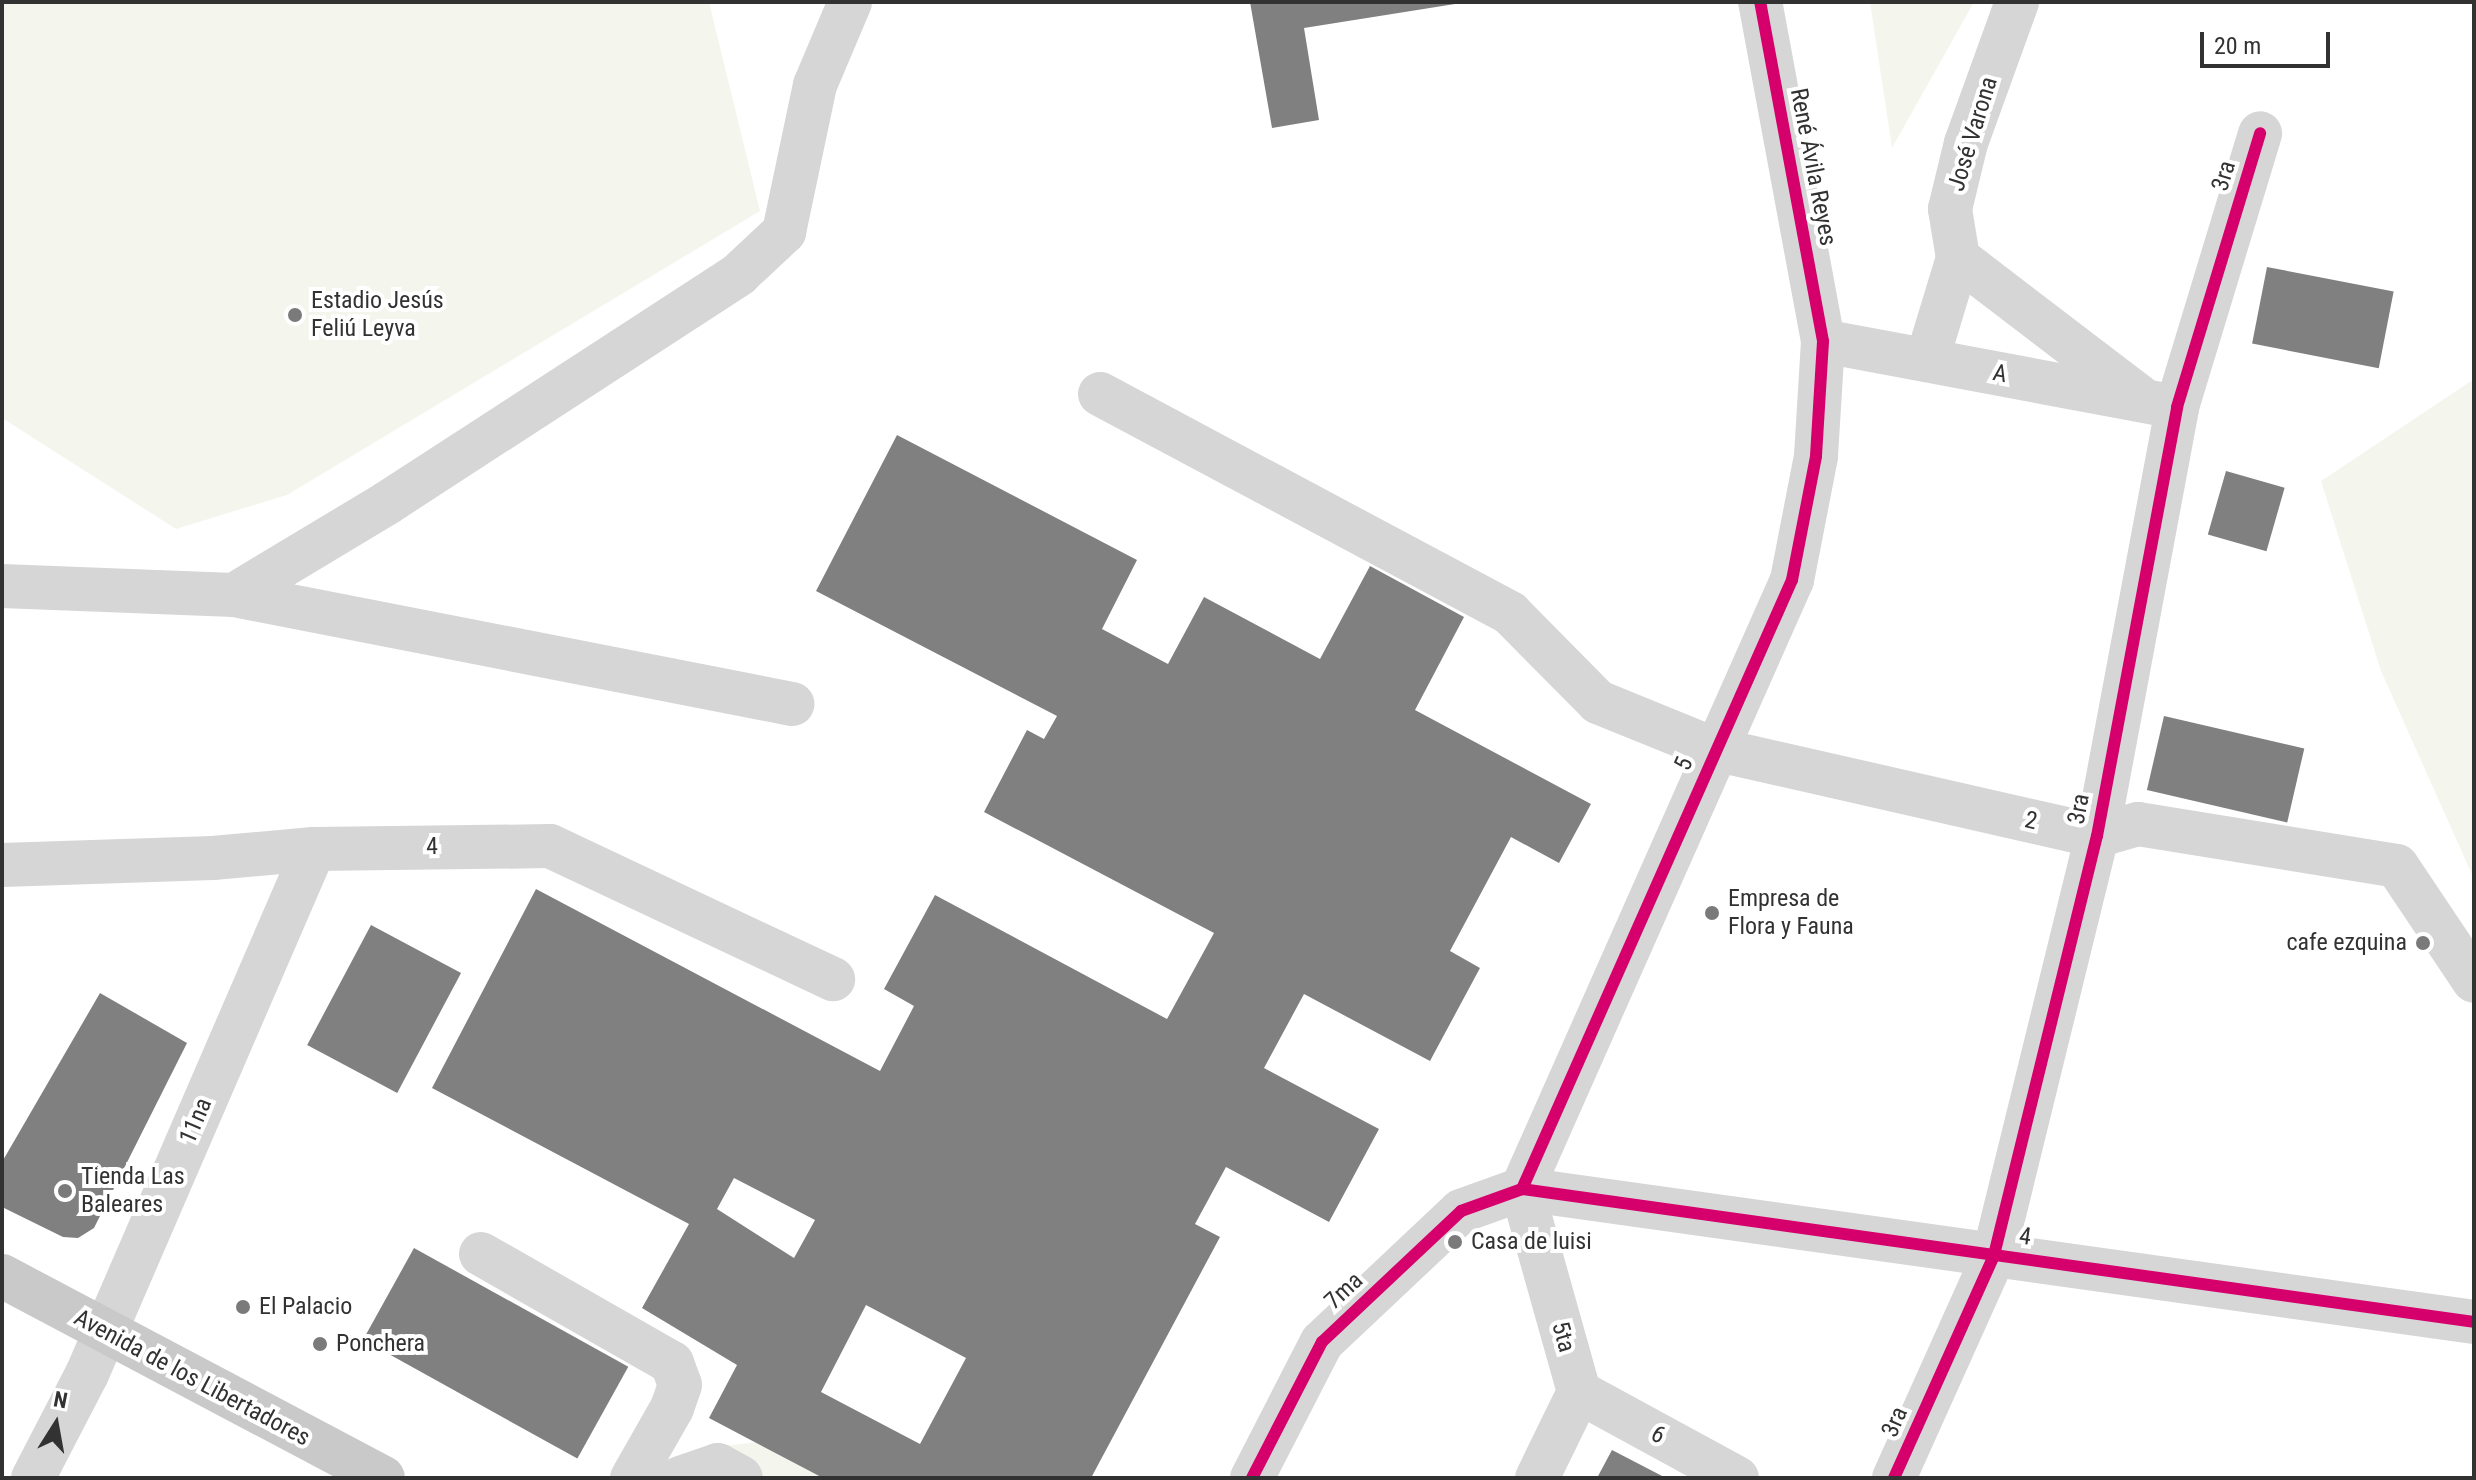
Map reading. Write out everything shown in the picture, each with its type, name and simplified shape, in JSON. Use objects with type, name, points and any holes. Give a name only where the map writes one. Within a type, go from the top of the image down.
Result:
[{"type":"main road","name":"Avenida de los Libertadores","points":[[2,1276],[383,1478]]},
{"type":"street","points":[[234,595],[387,503],[739,274],[784,232],[815,85],[850,2]]},
{"type":"street","name":"René Ávila Reyes","points":[[1760,2],[1823,341]]},
{"type":"street","name":"José Varona","points":[[1927,360],[1958,258],[1950,209],[1966,143],[2017,2]]},
{"type":"street","name":"3ra","points":[[1894,1478],[1994,1255],[2097,836],[2161,404],[2260,133]]},
{"type":"street","points":[[1958,258],[2161,404]]},
{"type":"street","name":"A","points":[[1823,341],[2161,404]]},
{"type":"street","name":"5","points":[[1522,1189],[1714,749],[1792,580],[1816,456],[1823,341]]},
{"type":"street","name":"2","points":[[1100,394],[1510,613],[1598,702],[1714,749],[2097,836],[2138,824],[2397,866],[2474,981]]},
{"type":"street","points":[[2,586],[234,595],[792,704]]},
{"type":"street","name":"4","points":[[2,865],[213,858],[314,849],[550,846],[833,979]]},
{"type":"street","name":"11na","points":[[33,1478],[105,1332],[314,849]]},
{"type":"street","name":"4","points":[[1522,1189],[2474,1322]]},
{"type":"street","name":"5ta","points":[[1522,1189],[1579,1392]]},
{"type":"street","name":"7ma","points":[[1252,1478],[1322,1342],[1461,1211],[1522,1189]]},
{"type":"street","points":[[481,1254],[672,1363],[680,1385],[672,1408],[632,1478]]},
{"type":"street","points":[[1537,1478],[1579,1392]]},
{"type":"street","name":"6","points":[[1579,1392],[1737,1478]]},
{"type":"street","points":[[680,1478],[687,1472],[718,1465],[741,1478]]},
{"type":"shaded area","name":"Estadio Jesús Feliú Leyva","points":[[2,2],[709,2],[760,211],[287,495],[176,529],[2,418]]},
{"type":"shaded area","points":[[1870,2],[1974,2],[1892,148]]},
{"type":"shaded area","points":[[2474,379],[2474,879],[2381,671],[2321,481]]},
{"type":"shaded area","points":[[756,1442],[823,1478],[662,1478],[702,1449]]},
{"type":"building","points":[[1250,2],[1455,4],[1304,28],[1319,120],[1272,128]]},
{"type":"building","points":[[2267,267],[2394,292],[2379,368],[2252,344]]},
{"type":"building","points":[[897,435],[1137,560],[1102,629],[1168,664],[1204,597],[1320,659],[1370,566],[1464,617],[1415,710],[1591,804],[1559,863],[1511,837],[1450,951],[1480,968],[1430,1061],[1304,994],[1264,1068],[1379,1129],[1329,1222],[1226,1167],[1195,1224],[1220,1237],[1091,1478],[823,1478],[709,1418],[737,1365],[642,1308],[689,1224],[432,1088],[536,889],[880,1071],[914,1006],[884,989],[935,895],[1167,1019],[1214,933],[984,812],[1027,730],[1044,739],[1057,716],[816,591]],"holes":[[[734,1178],[815,1220],[794,1258],[717,1209]],[[866,1305],[966,1358],[920,1444],[821,1392]]]},
{"type":"building","points":[[2226,471],[2285,488],[2266,551],[2208,534]]},
{"type":"building","points":[[2164,716],[2304,748],[2287,822],[2147,790]]},
{"type":"building","points":[[371,925],[461,973],[397,1093],[307,1045]]},
{"type":"building","points":[[100,993],[187,1043],[94,1228],[78,1238],[63,1237],[2,1207],[2,1162]]},
{"type":"building","points":[[414,1248],[628,1367],[577,1459],[363,1340]]},
{"type":"building","points":[[1612,1450],[1666,1478],[1597,1478]]},
{"type":"cycle path","points":[[1522,1189],[1792,580],[1816,456],[1823,341],[1760,2]]},
{"type":"cycle path","points":[[1894,1478],[1994,1255],[2097,836],[2177,407],[2260,133]]},
{"type":"cycle path","points":[[1252,1478],[1322,1342],[1461,1211],[1522,1189],[2474,1322]]},
{"type":"place","name":"Estadio Jesús Feliú Leyva","points":[[295,315]]},
{"type":"place","name":"Empresa de Flora y Fauna","points":[[1712,913]]},
{"type":"place","name":"cafe ezquina","points":[[2423,943]]},
{"type":"place","name":"Tienda Las Baleares","points":[[65,1191]]},
{"type":"place","name":"Casa de luisi","points":[[1455,1242]]},
{"type":"place","name":"El Palacio","points":[[243,1307]]},
{"type":"place","name":"Ponchera","points":[[320,1344]]}]
